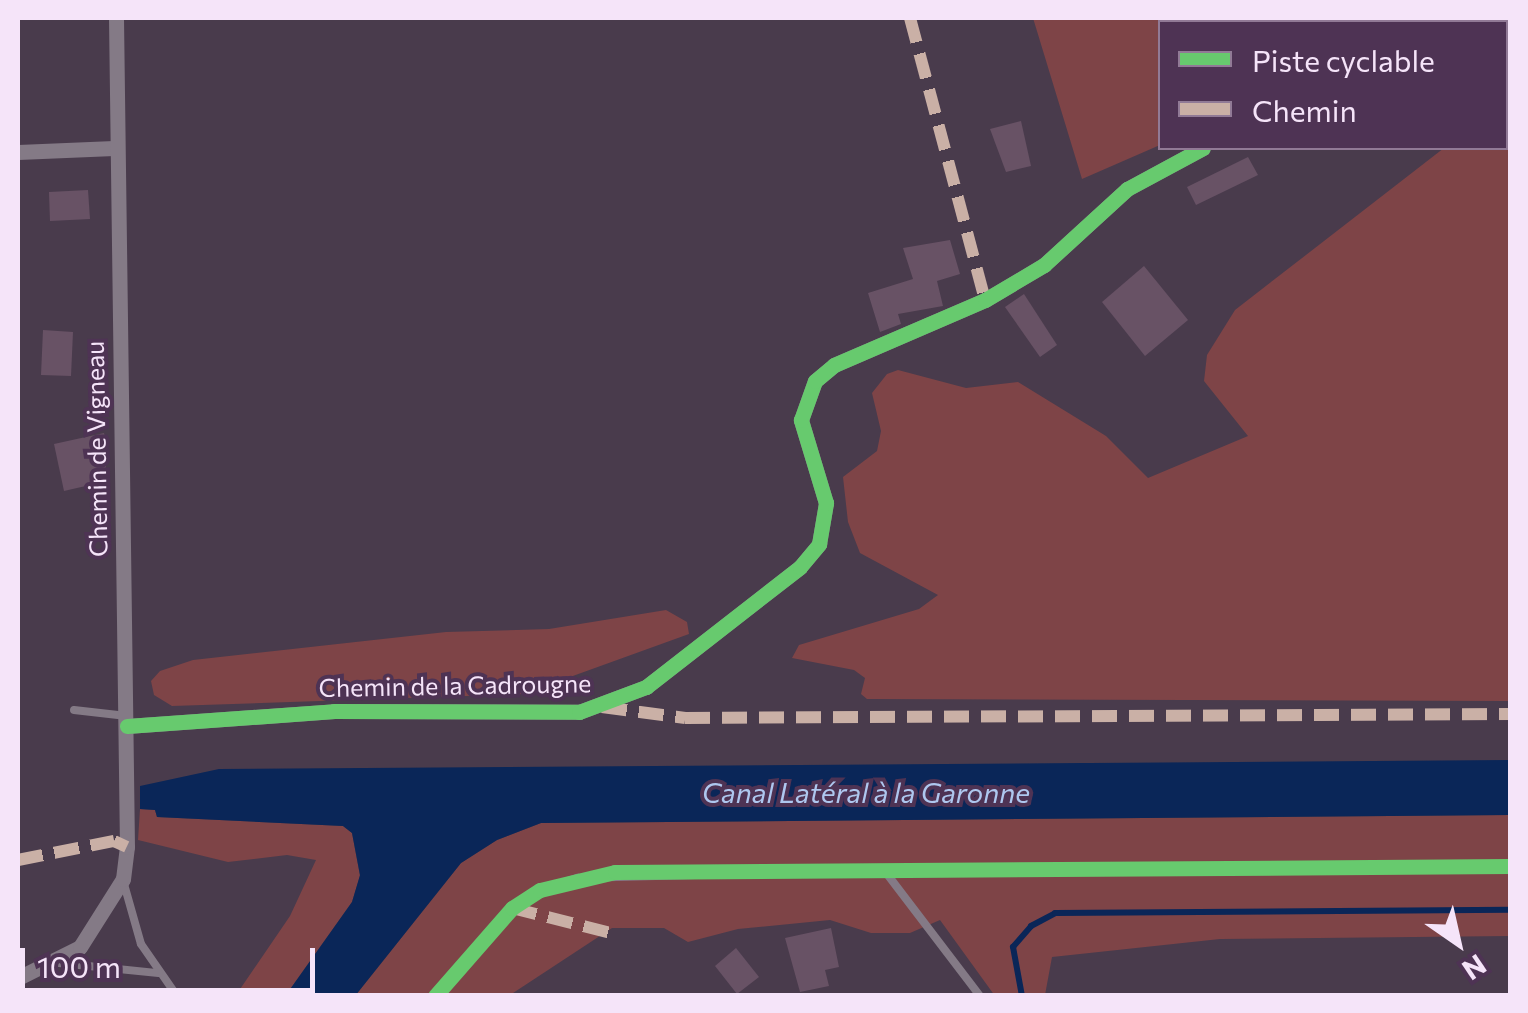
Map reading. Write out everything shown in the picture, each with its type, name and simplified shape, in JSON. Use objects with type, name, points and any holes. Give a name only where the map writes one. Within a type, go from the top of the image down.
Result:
[{"type":"street","name":"Chemin de Vigneau","points":[[116,18],[114,148],[127,721],[123,879]]},
{"type":"street","points":[[18,152],[114,148]]},
{"type":"street","name":"Chemin de la Cadrougne","points":[[127,721],[334,711],[579,712],[646,687],[800,567],[818,544],[826,503],[800,420],[815,380],[834,365],[985,300],[1044,265],[1127,189],[1199,150]]},
{"type":"street","points":[[18,978],[54,963],[97,927],[123,879]]},
{"type":"lane","points":[[74,710],[127,721]]},
{"type":"lane","points":[[435,996],[512,908],[540,890],[578,878],[865,870],[884,870],[980,996]]},
{"type":"lane","points":[[123,879],[140,944],[177,996]]},
{"type":"lane","points":[[54,963],[158,974]]},
{"type":"shaded area","points":[[1033,18],[1357,18],[1158,20],[1158,146],[1082,179]]},
{"type":"shaded area","points":[[1510,106],[1510,701],[867,699],[861,694],[865,678],[854,670],[792,658],[799,645],[919,609],[938,595],[860,553],[848,522],[843,477],[877,451],[881,431],[872,393],[887,374],[898,370],[966,388],[1018,382],[1106,436],[1148,478],[1248,436],[1204,381],[1207,355],[1235,310],[1441,150],[1508,150]]},
{"type":"shaded area","points":[[666,610],[687,622],[689,634],[523,694],[172,706],[154,695],[151,681],[160,671],[193,660],[446,632],[549,629]]},
{"type":"shaded area","points":[[140,809],[155,810],[157,817],[343,826],[352,833],[360,876],[352,902],[286,995],[236,995],[290,916],[316,860],[287,855],[228,862],[138,840]]},
{"type":"shaded area","points":[[1510,815],[1510,936],[1220,939],[1052,957],[1045,995],[995,996],[940,920],[910,933],[871,933],[830,920],[738,929],[688,942],[664,928],[612,928],[510,995],[355,996],[461,863],[497,840],[541,823]]},
{"type":"water","name":"Canal Latéral à la Garonne","points":[[1510,760],[1510,815],[541,823],[497,840],[461,863],[355,996],[286,995],[352,902],[360,875],[352,833],[343,826],[157,817],[155,810],[140,809],[140,786],[219,769]]},
{"type":"building","points":[[1021,121],[1031,166],[1006,172],[990,129]]},
{"type":"building","points":[[1248,157],[1258,175],[1196,205],[1187,187]]},
{"type":"building","points":[[88,190],[90,219],[50,221],[49,192]]},
{"type":"building","points":[[950,240],[960,274],[937,281],[943,306],[898,314],[901,324],[880,332],[868,293],[913,279],[903,248]]},
{"type":"building","points":[[1144,266],[1188,320],[1145,356],[1102,302]]},
{"type":"building","points":[[1024,294],[1057,345],[1040,357],[1005,307]]},
{"type":"building","points":[[43,330],[73,332],[71,376],[41,375]]},
{"type":"building","points":[[104,433],[108,455],[103,482],[64,491],[54,444]]},
{"type":"building","points":[[831,928],[839,967],[825,970],[829,986],[800,992],[785,938]]},
{"type":"building","points":[[736,948],[759,977],[737,994],[715,966]]},
{"type":"waterway","points":[[1022,996],[1013,947],[1031,926],[1055,913],[1510,910]]},
{"type":"marked path","points":[[910,18],[985,300]]},
{"type":"marked path","points":[[602,707],[685,718],[1510,714]]},
{"type":"marked path","points":[[18,860],[114,841],[127,847]]},
{"type":"marked path","points":[[512,908],[615,934]]},
{"type":"cycle path","points":[[127,726],[334,711],[579,712],[646,687],[800,567],[819,544],[826,503],[801,420],[815,381],[834,365],[985,300],[1044,265],[1127,189],[1199,150]]},
{"type":"cycle path","points":[[435,996],[512,908],[540,890],[615,872],[1510,866]]}]
